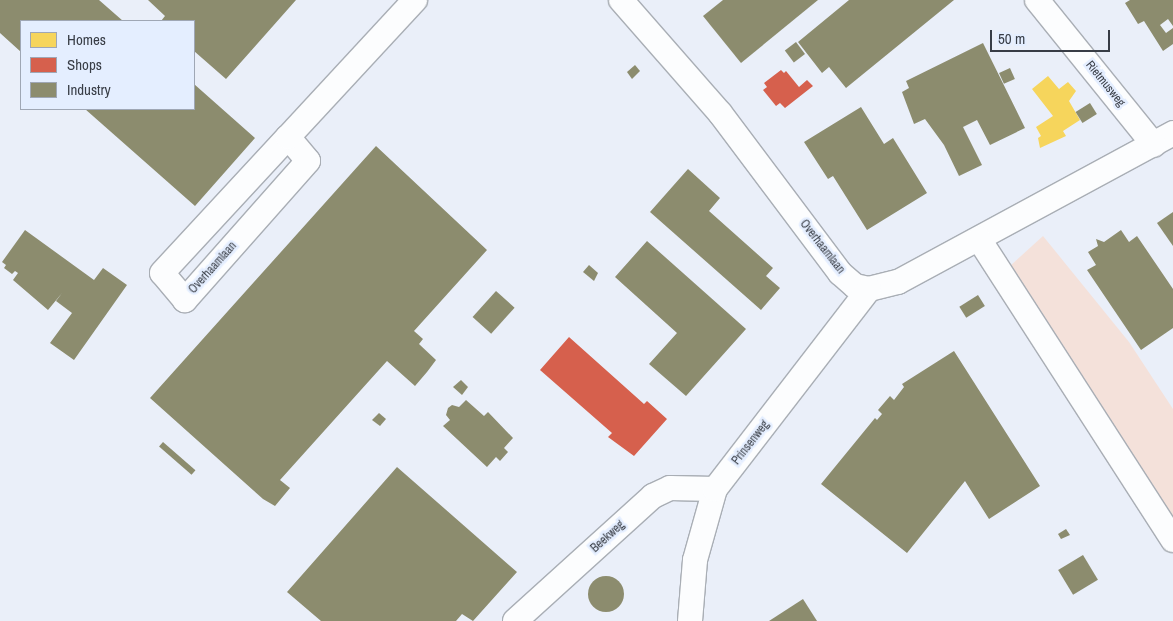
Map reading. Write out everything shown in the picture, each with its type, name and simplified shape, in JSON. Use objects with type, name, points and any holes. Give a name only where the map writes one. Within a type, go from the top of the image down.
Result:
[{"type":"street","name":"Overhaamlaan","points":[[288,137],[308,162],[185,300],[162,273],[288,137],[415,0]]},
{"type":"street","name":"Overhaamlaan","points":[[621,0],[720,113],[840,273],[855,286],[870,289]]},
{"type":"street","name":"Rietmusweg","points":[[1037,0],[1163,139]]},
{"type":"street","points":[[870,289],[898,282],[1163,139]]},
{"type":"street","points":[[979,239],[1173,540]]},
{"type":"street","name":"Prinsenweg","points":[[690,621],[695,560],[715,489],[870,289]]},
{"type":"street","name":"Beekweg","points":[[515,621],[653,496],[670,488],[715,489]]},
{"type":"shaded area","points":[[1043,236],[1129,342],[1173,409],[1173,518],[1010,266]]},
{"type":"building: Homes","points":[[1048,76],[1059,89],[1068,82],[1076,91],[1069,101],[1080,120],[1063,131],[1066,136],[1040,148],[1038,138],[1041,136],[1036,127],[1053,116],[1032,89]]},
{"type":"building: Shops","points":[[781,70],[784,73],[786,71],[799,87],[807,80],[813,86],[785,108],[780,103],[776,106],[763,90],[767,87],[764,83]]},
{"type":"building: Shops","points":[[569,337],[644,404],[647,401],[667,419],[634,456],[608,437],[612,433],[540,370]]},
{"type":"building: Industry","points":[[0,0],[99,0],[122,20],[20,20],[20,51],[0,33]]},
{"type":"building: Industry","points":[[148,0],[296,0],[226,79],[195,52],[195,20],[162,20],[165,16]]},
{"type":"building: Industry","points":[[723,0],[818,0],[741,63],[703,16]]},
{"type":"building: Industry","points":[[849,0],[954,0],[846,88],[829,67],[822,73],[798,42]]},
{"type":"building: Industry","points":[[1130,0],[1173,0],[1173,26],[1168,19],[1160,25],[1166,33],[1173,28],[1173,44],[1163,51],[1144,21],[1138,24],[1125,3]]},
{"type":"building: Industry","points":[[796,42],[805,54],[794,62],[785,50]]},
{"type":"building: Industry","points":[[983,43],[1025,128],[990,145],[977,120],[963,127],[982,165],[959,176],[944,145],[925,119],[914,124],[902,92],[909,88],[906,81]]},
{"type":"building: Industry","points":[[635,65],[640,71],[632,79],[627,72]]},
{"type":"building: Industry","points":[[1010,68],[1015,79],[1004,84],[999,73]]},
{"type":"building: Industry","points":[[195,85],[255,138],[195,206],[86,110],[195,110]]},
{"type":"building: Industry","points":[[1090,103],[1097,114],[1082,123],[1076,112]]},
{"type":"building: Industry","points":[[861,107],[884,144],[893,138],[927,193],[867,230],[833,176],[828,179],[804,142]]},
{"type":"building: Industry","points":[[376,146],[487,250],[414,331],[423,339],[419,344],[436,360],[427,372],[415,386],[387,361],[280,480],[290,488],[275,506],[263,499],[150,398]]},
{"type":"building: Industry","points":[[688,169],[720,198],[709,211],[773,268],[766,276],[780,288],[761,310],[650,212]]},
{"type":"building: Industry","points":[[1173,212],[1173,246],[1157,223]]},
{"type":"building: Industry","points":[[25,230],[94,280],[103,268],[127,285],[74,360],[50,343],[72,313],[56,301],[62,293],[48,310],[13,280],[18,273],[15,271],[12,274],[4,268],[6,265],[2,262]]},
{"type":"building: Industry","points":[[1121,230],[1129,242],[1137,236],[1173,289],[1173,328],[1141,350],[1087,270],[1096,265],[1088,252],[1098,246],[1096,239],[1104,242]]},
{"type":"building: Industry","points":[[647,241],[746,329],[686,396],[649,364],[677,333],[615,277]]},
{"type":"building: Industry","points":[[589,265],[598,273],[594,281],[583,272]]},
{"type":"building: Industry","points":[[496,291],[515,308],[491,334],[473,317]]},
{"type":"building: Industry","points":[[978,295],[985,306],[966,318],[959,307]]},
{"type":"building: Industry","points":[[954,351],[1040,486],[989,519],[965,481],[907,553],[821,484],[875,418],[877,420],[882,414],[878,410],[890,396],[894,400],[904,387],[902,384]]},
{"type":"building: Industry","points":[[461,380],[468,387],[462,395],[453,387]]},
{"type":"building: Industry","points":[[466,400],[484,416],[488,412],[513,438],[504,448],[508,452],[500,461],[496,457],[487,467],[443,426],[450,420],[446,415],[448,408],[452,405],[459,407]]},
{"type":"building: Industry","points":[[379,413],[386,419],[380,426],[372,420]]},
{"type":"building: Industry","points":[[163,442],[195,470],[192,475],[159,447]]},
{"type":"building: Industry","points":[[397,467],[517,572],[473,621],[462,614],[456,621],[321,621],[287,592]]},
{"type":"building: Industry","points":[[1066,529],[1070,535],[1061,539],[1058,534]]},
{"type":"building: Industry","points":[[1083,555],[1098,580],[1073,595],[1058,570]]},
{"type":"building: Industry","points":[[606,576],[619,581],[624,594],[619,607],[606,612],[593,607],[588,594],[593,581]]},
{"type":"building: Industry","points":[[803,599],[817,621],[769,621]]}]
